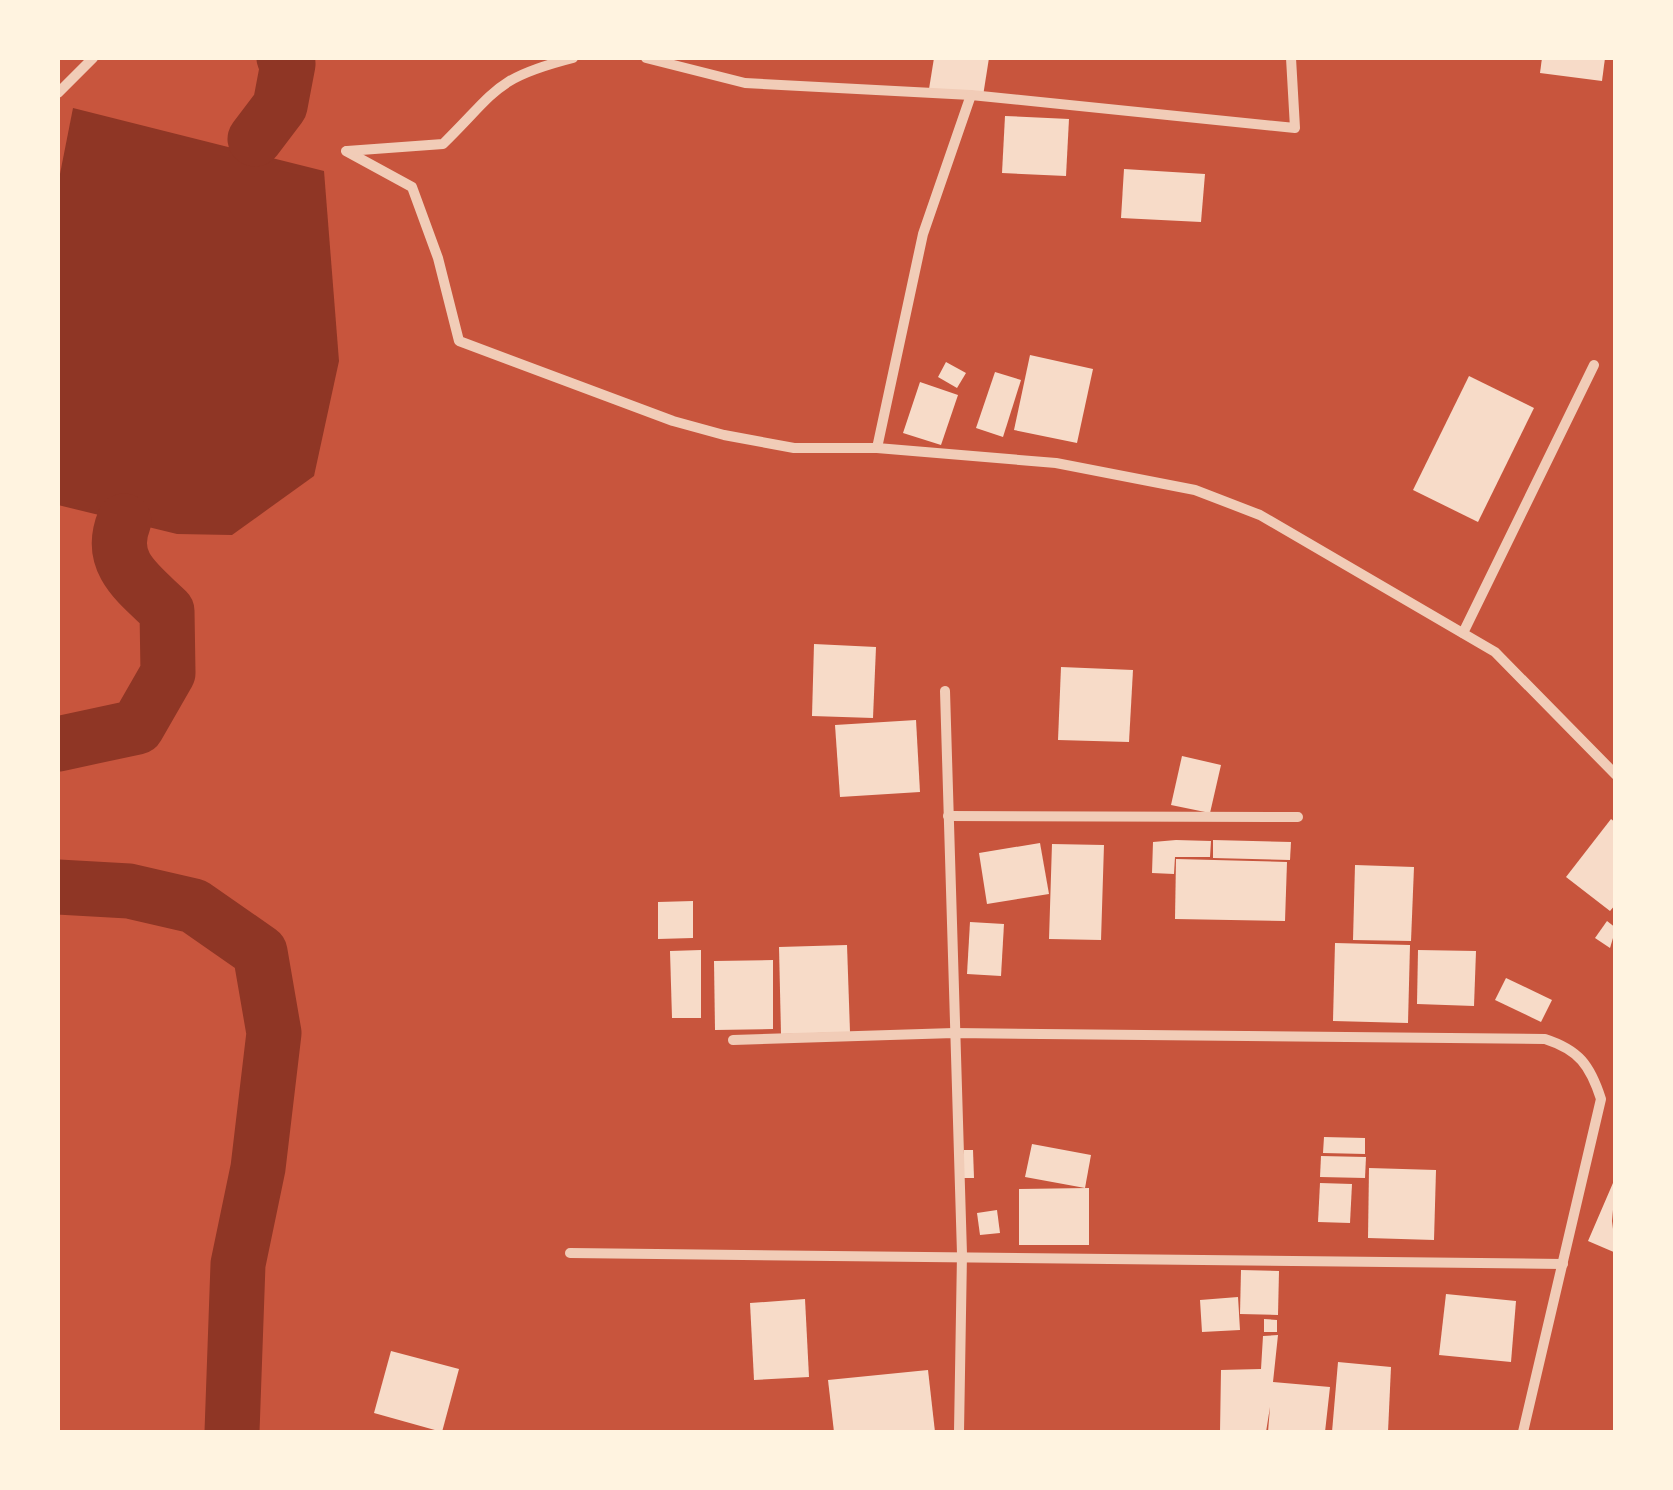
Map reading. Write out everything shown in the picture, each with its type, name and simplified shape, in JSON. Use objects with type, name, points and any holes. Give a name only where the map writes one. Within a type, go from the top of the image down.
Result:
[{"type":"street","points":[[58,93],[93,58]]},
{"type":"street","points":[[573,58],[506,79],[484,97],[443,144],[346,151],[412,187],[438,258],[458,341],[673,421],[724,435],[794,448],[877,448],[1056,463],[1195,490],[1260,514],[1495,652],[1616,775]]},
{"type":"street","points":[[646,58],[745,83],[971,95],[1295,128],[1292,58]]},
{"type":"street","points":[[877,448],[922,234],[971,95]]},
{"type":"street","points":[[1463,633],[1594,366]]},
{"type":"street","points":[[945,691],[962,1254],[959,1432]]},
{"type":"street","points":[[948,816],[1298,818]]},
{"type":"street","points":[[733,1040],[954,1034],[1545,1038],[1572,1048],[1591,1068],[1602,1098],[1523,1432]]},
{"type":"street","points":[[570,1253],[962,1254],[1563,1264]]},
{"type":"shaded area","points":[[73,108],[324,171],[339,361],[314,476],[232,535],[177,534],[58,505],[58,184]]},
{"type":"building","points":[[934,58],[989,58],[983,96],[929,89]]},
{"type":"building","points":[[1542,58],[1605,58],[1602,81],[1540,73]]},
{"type":"building","points":[[1005,116],[1069,119],[1066,176],[1002,173]]},
{"type":"building","points":[[1124,169],[1205,174],[1201,222],[1121,218]]},
{"type":"building","points":[[1030,355],[1093,369],[1077,443],[1014,430]]},
{"type":"building","points":[[946,362],[966,373],[957,388],[938,377]]},
{"type":"building","points":[[995,372],[1021,380],[1003,437],[976,428]]},
{"type":"building","points":[[1469,376],[1534,408],[1478,522],[1413,490]]},
{"type":"building","points":[[920,382],[958,395],[941,445],[903,433]]},
{"type":"building","points":[[814,644],[876,647],[873,718],[812,716]]},
{"type":"building","points":[[1061,667],[1133,670],[1129,742],[1058,740]]},
{"type":"building","points":[[916,720],[920,792],[840,797],[835,725]]},
{"type":"building","points":[[1182,756],[1221,765],[1210,813],[1171,805]]},
{"type":"building","points":[[1611,819],[1616,823],[1616,904],[1610,911],[1566,877]]},
{"type":"building","points":[[1213,840],[1291,842],[1290,860],[1213,858]]},
{"type":"building","points":[[1211,841],[1210,857],[1175,857],[1174,874],[1152,873],[1153,842]]},
{"type":"building","points":[[1040,843],[1049,894],[987,904],[979,853]]},
{"type":"building","points":[[1052,844],[1104,845],[1101,940],[1049,939]]},
{"type":"building","points":[[1176,859],[1287,862],[1285,921],[1175,919]]},
{"type":"building","points":[[1355,865],[1414,867],[1411,941],[1353,940]]},
{"type":"building","points":[[693,901],[693,938],[658,939],[658,902]]},
{"type":"building","points":[[1607,921],[1616,928],[1610,948],[1595,938]]},
{"type":"building","points":[[970,922],[1004,924],[1001,976],[967,974]]},
{"type":"building","points":[[1335,943],[1410,945],[1408,1023],[1333,1021]]},
{"type":"building","points":[[847,945],[850,1032],[781,1034],[779,947]]},
{"type":"building","points":[[701,950],[701,1018],[672,1018],[670,951]]},
{"type":"building","points":[[1418,950],[1476,951],[1474,1006],[1417,1004]]},
{"type":"building","points":[[773,960],[773,1029],[715,1030],[714,961]]},
{"type":"building","points":[[1506,978],[1552,1000],[1541,1022],[1495,1000]]},
{"type":"building","points":[[1324,1137],[1365,1138],[1365,1154],[1323,1153]]},
{"type":"building","points":[[1032,1144],[1091,1155],[1085,1188],[1025,1177]]},
{"type":"building","points":[[964,1150],[973,1150],[974,1178],[963,1178]]},
{"type":"building","points":[[1321,1156],[1366,1157],[1365,1178],[1320,1177]]},
{"type":"building","points":[[1369,1168],[1436,1170],[1434,1240],[1368,1238]]},
{"type":"building","points":[[1616,1176],[1612,1221],[1616,1253],[1588,1241]]},
{"type":"building","points":[[1320,1183],[1352,1184],[1350,1223],[1318,1222]]},
{"type":"building","points":[[1089,1188],[1089,1245],[1019,1245],[1019,1189]]},
{"type":"building","points":[[997,1210],[1000,1233],[980,1235],[977,1213]]},
{"type":"building","points":[[1241,1270],[1279,1271],[1278,1315],[1240,1314]]},
{"type":"building","points":[[1446,1294],[1516,1301],[1511,1362],[1439,1355]]},
{"type":"building","points":[[1238,1297],[1240,1330],[1202,1332],[1200,1300]]},
{"type":"building","points":[[805,1299],[809,1377],[754,1380],[750,1303]]},
{"type":"building","points":[[1264,1319],[1277,1320],[1277,1332],[1264,1332]]},
{"type":"building","points":[[1278,1335],[1273,1382],[1330,1387],[1325,1432],[1268,1432],[1270,1407],[1266,1432],[1220,1432],[1221,1370],[1261,1369],[1263,1336]]},
{"type":"building","points":[[391,1351],[459,1369],[442,1432],[374,1413]]},
{"type":"building","points":[[1338,1362],[1391,1367],[1388,1432],[1332,1432]]},
{"type":"building","points":[[928,1370],[935,1432],[834,1432],[828,1380]]},
{"type":"waterway","points":[[255,139],[280,106],[288,64],[284,58]]},
{"type":"waterway","points":[[58,744],[137,727],[168,673],[167,611],[137,582],[123,561],[120,536],[124,521]]},
{"type":"waterway","points":[[58,887],[129,891],[194,906],[260,952],[274,1033],[258,1168],[238,1264],[232,1432]]}]
